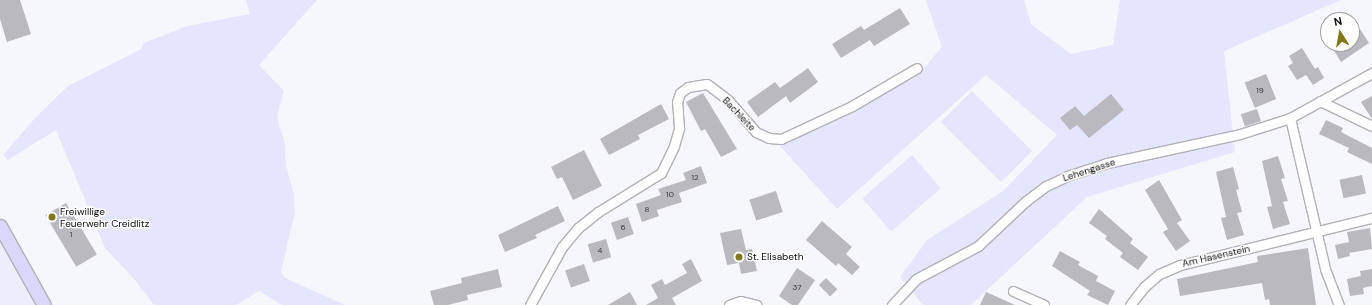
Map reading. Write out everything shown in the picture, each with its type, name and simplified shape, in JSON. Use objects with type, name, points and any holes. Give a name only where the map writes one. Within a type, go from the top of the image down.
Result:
[{"type":"street","name":"Bachleite","points":[[530,305],[562,247],[578,228],[598,212],[661,173],[676,140],[679,128],[677,102],[680,93],[688,87],[707,84],[728,100],[756,132],[769,138],[781,139],[852,106],[917,68]]},
{"type":"street","name":"Lehengasse","points":[[892,305],[916,279],[978,246],[1026,201],[1046,186],[1067,176],[1107,163],[1240,134],[1290,118],[1372,73]]},
{"type":"street","points":[[1320,101],[1372,126]]},
{"type":"street","points":[[1290,118],[1325,269],[1339,305]]},
{"type":"street","name":"Am Hasenstein","points":[[1130,305],[1144,287],[1169,269],[1372,218]]},
{"type":"street","points":[[0,226],[44,305]]},
{"type":"street","points":[[1013,291],[1044,305]]},
{"type":"street","points":[[729,305],[740,301],[757,305]]},
{"type":"shaded area","points":[[246,0],[317,0],[259,65],[284,91],[277,117],[285,144],[286,166],[294,194],[295,212],[281,272],[285,278],[345,305],[282,305],[259,291],[236,305],[154,305],[135,280],[105,248],[56,130],[8,160],[3,155],[35,118],[68,86],[141,49],[144,43],[187,26],[250,14]]},
{"type":"shaded area","points":[[926,0],[1024,0],[1031,24],[1071,54],[1113,45],[1120,0],[1341,0],[1224,51],[1235,152],[1087,197],[971,305],[923,305],[900,277],[927,240],[1003,191],[1057,135],[986,75],[837,209],[778,144],[866,102],[925,67],[942,47]]},
{"type":"shaded area","points":[[972,91],[1032,151],[1001,182],[941,122]]},
{"type":"shaded area","points":[[912,155],[941,188],[891,232],[862,198]]},
{"type":"shaded area","points":[[0,242],[33,296],[37,305],[0,305]]},
{"type":"building","points":[[0,0],[20,0],[31,34],[7,42],[0,19]]},
{"type":"building","points":[[900,8],[910,24],[874,46],[870,40],[841,58],[832,44],[861,26],[864,30]]},
{"type":"building","points":[[1360,29],[1369,43],[1360,49]]},
{"type":"building","points":[[1302,48],[1315,69],[1318,67],[1324,78],[1313,85],[1306,75],[1297,80],[1288,66],[1293,63],[1289,56]]},
{"type":"building","points":[[1335,52],[1356,52],[1341,62]]},
{"type":"building","points":[[808,68],[818,82],[790,103],[786,96],[758,117],[747,102],[775,82],[780,88]]},
{"type":"building","points":[[1266,74],[1276,99],[1255,108],[1245,83]]},
{"type":"building","points":[[703,93],[737,149],[721,157],[705,129],[701,131],[686,102]]},
{"type":"building","points":[[1111,94],[1124,110],[1089,138],[1077,125],[1070,130],[1060,118],[1075,106],[1084,116]]},
{"type":"building","points":[[1372,96],[1372,119],[1361,102]]},
{"type":"building","points":[[661,104],[669,119],[638,135],[640,139],[609,155],[600,139]]},
{"type":"building","points":[[1257,109],[1261,121],[1245,127],[1241,114]]},
{"type":"building","points":[[1326,120],[1343,128],[1341,132],[1372,148],[1372,164],[1347,152],[1349,148],[1319,134]]},
{"type":"building","points":[[584,150],[602,186],[573,200],[562,177],[557,179],[551,167]]},
{"type":"building","points":[[1278,156],[1285,178],[1281,179],[1288,201],[1283,202],[1290,224],[1273,229],[1267,207],[1272,206],[1262,161]]},
{"type":"building","points":[[701,166],[707,183],[679,193],[682,202],[657,210],[659,216],[642,222],[636,204],[661,195],[658,189],[686,180],[683,173]]},
{"type":"building","points":[[1233,167],[1239,189],[1236,190],[1242,212],[1237,213],[1244,235],[1227,240],[1221,218],[1226,217],[1216,172]]},
{"type":"building","points":[[1362,175],[1366,194],[1343,198],[1340,180]]},
{"type":"building","points":[[1159,180],[1182,220],[1177,223],[1190,241],[1176,251],[1163,232],[1168,229],[1145,190]]},
{"type":"building","points":[[776,191],[783,212],[756,221],[749,200]]},
{"type":"building","name":"Freiwillige Feuerwehr Creidlitz","points":[[66,203],[97,254],[76,267],[45,215]]},
{"type":"building","points":[[558,206],[565,221],[535,235],[537,238],[505,252],[498,235]]},
{"type":"building","points":[[1099,209],[1133,239],[1130,243],[1148,257],[1138,270],[1120,257],[1123,253],[1105,239],[1107,236],[1089,223]]},
{"type":"building","points":[[628,217],[634,234],[617,240],[611,223]]},
{"type":"building","points":[[822,221],[852,247],[846,254],[860,267],[852,275],[838,263],[836,266],[806,240]]},
{"type":"building","points":[[1370,228],[1372,249],[1349,253],[1350,256],[1338,259],[1335,245],[1349,242],[1347,232]]},
{"type":"building","name":"St. Elisabeth","points":[[741,229],[746,250],[752,249],[757,271],[741,274],[739,263],[727,265],[720,233]]},
{"type":"building","points":[[606,239],[611,257],[593,263],[588,244]]},
{"type":"building","points":[[1308,248],[1316,305],[1270,305],[1269,299],[1265,300],[1262,283],[1180,296],[1177,279],[1258,262],[1257,256]]},
{"type":"building","points":[[1060,251],[1080,262],[1078,265],[1098,276],[1096,281],[1115,291],[1108,305],[1087,295],[1090,291],[1052,266]]},
{"type":"building","points":[[691,259],[702,281],[672,298],[676,305],[646,305],[658,298],[651,285],[662,279],[665,285],[687,273],[682,264]]},
{"type":"building","points":[[584,264],[590,281],[571,288],[565,271]]},
{"type":"building","points":[[797,268],[815,280],[798,305],[792,305],[779,296]]},
{"type":"building","points":[[498,269],[502,287],[467,295],[468,300],[448,305],[434,305],[430,291],[462,283],[461,278]]},
{"type":"building","points":[[1372,269],[1372,286],[1363,288],[1364,294],[1350,296],[1347,279],[1361,276],[1360,271]]},
{"type":"building","points":[[826,278],[837,289],[830,296],[819,285]]},
{"type":"building","points":[[630,292],[637,305],[608,305]]},
{"type":"building","points":[[986,292],[1015,305],[980,305]]},
{"type":"place","name":"Freiwillige Feuerwehr Creidlitz","points":[[52,217]]},
{"type":"place","name":"St. Elisabeth","points":[[739,257]]}]
